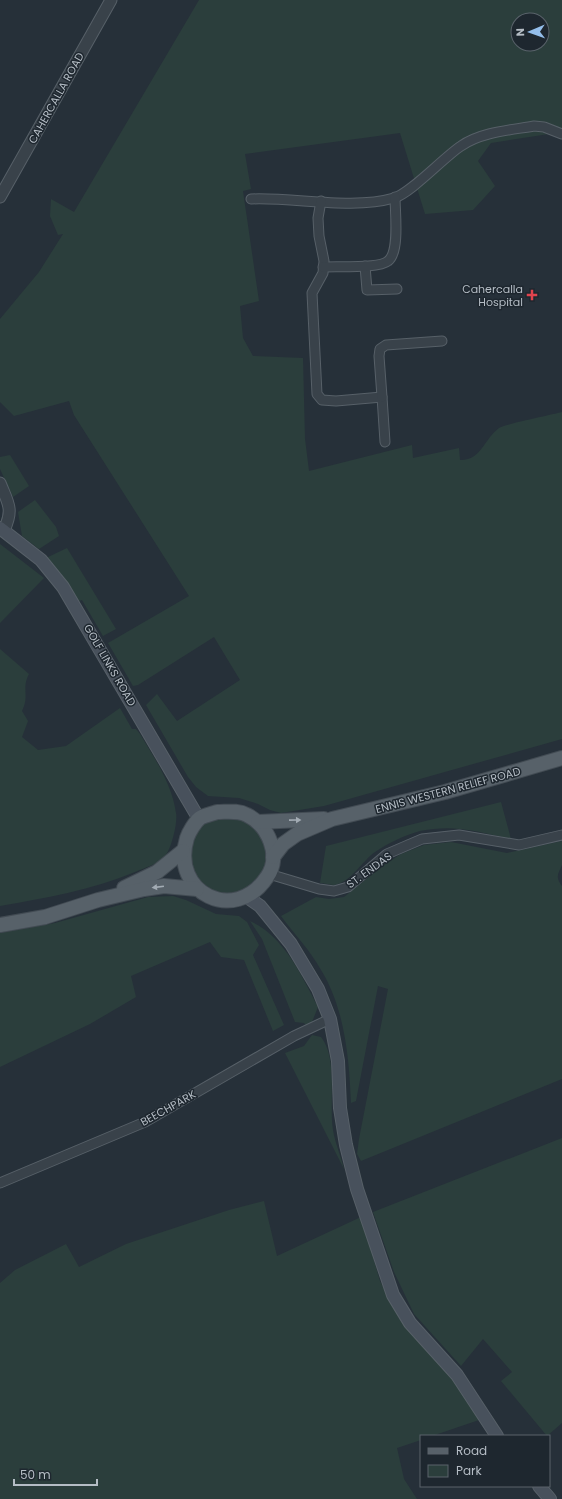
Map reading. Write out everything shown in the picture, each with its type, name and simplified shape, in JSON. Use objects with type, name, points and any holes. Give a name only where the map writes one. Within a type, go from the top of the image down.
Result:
[{"type":"main road","name":"GOLF LINKS ROAD","points":[[2,529],[41,560],[63,587],[199,819]]},
{"type":"main road","name":"ENNIS WESTERN RELIEF ROAD","points":[[273,857],[284,844],[297,834],[332,819],[445,792],[562,758]]},
{"type":"main road","points":[[217,812],[238,812],[258,822],[271,840],[273,857],[269,874],[260,888],[247,897],[227,901],[209,897],[197,889],[186,873],[183,851],[189,834],[199,819],[217,812]]},
{"type":"main road","name":"ENNIS WESTERN RELIEF ROAD","points":[[258,822],[332,819]]},
{"type":"main road","points":[[98,900],[157,872],[183,851]]},
{"type":"main road","points":[[0,925],[45,917],[98,900],[144,889],[164,886],[197,889]]},
{"type":"main road","points":[[247,897],[260,906],[291,944],[318,990],[330,1019],[338,1061],[340,1108],[346,1145],[357,1189],[393,1295],[410,1323],[458,1375],[496,1435]]},
{"type":"main road","points":[[540,1487],[550,1499]]},
{"type":"street","name":"CAHERCALLA ROAD","points":[[0,196],[111,0]]},
{"type":"street","points":[[251,199],[374,201],[395,197],[406,190],[446,157],[473,139],[534,126],[544,126],[562,134]]},
{"type":"street","points":[[323,267],[365,266],[388,262],[392,256],[396,223],[395,197]]},
{"type":"street","points":[[321,201],[318,218],[323,273],[312,293],[317,394],[322,400],[336,401],[382,397]]},
{"type":"street","points":[[365,266],[367,290],[397,289]]},
{"type":"street","points":[[385,442],[379,356],[380,349],[386,346],[442,341]]},
{"type":"street","points":[[0,483],[9,505],[10,517],[2,529]]},
{"type":"street","name":"ST. ENDAS","points":[[269,874],[319,889],[334,891],[348,887],[387,854],[422,839],[459,835],[519,845],[562,835]]},
{"type":"street","name":"BEECHPARK","points":[[0,1183],[145,1122],[294,1036],[330,1019]]},
{"type":"green space","points":[[199,0],[562,0],[562,132],[491,143],[478,161],[495,186],[473,210],[425,214],[400,133],[245,154],[251,189],[243,191],[259,301],[240,306],[243,338],[253,356],[303,358],[305,439],[309,471],[412,445],[413,458],[459,448],[460,460],[467,459],[478,453],[494,433],[503,426],[562,412],[562,739],[324,806],[281,813],[239,798],[208,796],[196,787],[188,777],[146,705],[157,694],[177,721],[240,680],[214,637],[138,685],[133,686],[108,643],[189,596],[74,415],[69,401],[14,416],[0,402],[0,319],[39,272],[63,234],[58,235],[50,216],[51,199],[74,212]]},
{"type":"green space","points":[[10,455],[29,486],[13,497],[0,469],[0,457]]},
{"type":"green space","points":[[35,500],[56,527],[59,536],[39,549],[22,536],[18,512]]},
{"type":"green space","points":[[0,544],[44,578],[0,623]]},
{"type":"green space","points":[[67,548],[116,629],[103,636],[82,600],[79,601],[63,576],[46,558]]},
{"type":"green space","points":[[0,649],[29,674],[22,711],[28,721],[22,737],[38,750],[66,746],[120,708],[132,729],[136,729],[140,734],[157,762],[167,782],[174,802],[176,813],[175,829],[170,848],[162,859],[151,866],[86,889],[0,906]]},
{"type":"green space","points":[[501,802],[511,839],[466,830],[444,828],[420,831],[391,842],[380,849],[370,856],[352,875],[341,883],[335,885],[320,883],[326,846]]},
{"type":"green space","points":[[222,816],[238,817],[251,824],[262,833],[267,850],[268,864],[254,886],[228,896],[213,892],[195,879],[189,851],[190,841],[197,830],[211,820]]},
{"type":"green space","points":[[562,841],[562,865],[558,873],[558,878],[562,886],[562,1079],[361,1161],[357,1154],[359,1139],[388,989],[378,986],[356,1101],[351,1103],[347,1051],[341,1017],[336,1001],[317,963],[281,916],[316,897],[329,899],[344,897],[384,865],[401,854],[424,845],[451,842],[507,853]]},
{"type":"green space","points":[[173,896],[186,900],[216,914],[239,916],[247,922],[259,945],[253,955],[284,1025],[273,1031],[244,960],[221,957],[210,942],[131,976],[136,997],[90,1024],[0,1067],[0,933],[55,923],[148,897]]},
{"type":"green space","points":[[250,921],[273,936],[291,958],[318,1007],[312,1022],[306,1025],[304,1023],[295,1022],[262,939]]},
{"type":"green space","points":[[312,1035],[321,1037],[326,1046],[329,1057],[332,1081],[333,1130],[344,1169],[285,1053],[304,1046]]},
{"type":"green space","points":[[562,1138],[562,1423],[548,1435],[546,1435],[501,1381],[512,1372],[483,1339],[461,1366],[414,1314],[394,1272],[373,1212]]},
{"type":"green space","points":[[264,1201],[277,1256],[361,1217],[380,1281],[399,1318],[454,1378],[479,1420],[435,1435],[420,1435],[420,1440],[397,1448],[404,1479],[417,1499],[0,1499],[0,1283],[15,1270],[66,1244],[79,1267],[126,1244],[229,1210]]},
{"type":"place","name":"Cahercalla Hospital","points":[[532,295]]}]
